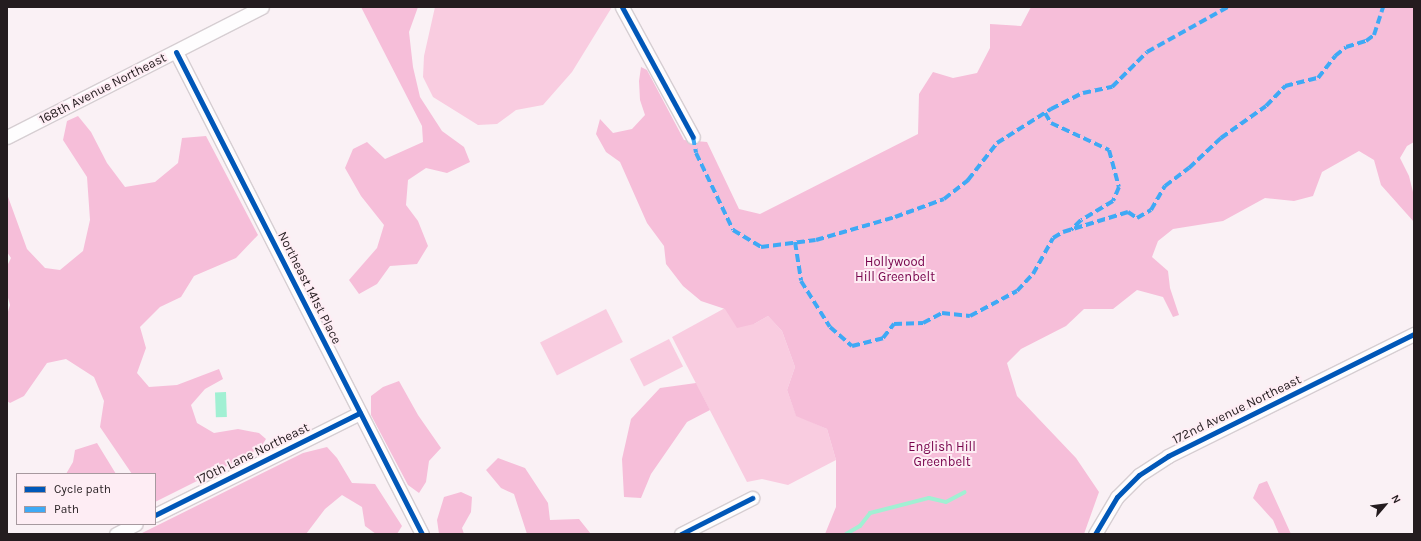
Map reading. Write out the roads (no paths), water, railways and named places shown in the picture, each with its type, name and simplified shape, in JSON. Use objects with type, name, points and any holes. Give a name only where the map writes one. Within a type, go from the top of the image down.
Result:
[{"type":"street","name":"168th Avenue Northeast","points":[[7,136],[176,52],[262,7]]},
{"type":"street","points":[[622,7],[693,137]]},
{"type":"street","name":"Northeast 141st Place","points":[[176,52],[422,534]]},
{"type":"street","name":"172nd Avenue Northeast","points":[[1095,534],[1117,497],[1140,475],[1168,456],[1414,334]]},
{"type":"street","name":"170th Lane Northeast","points":[[156,515],[360,413]]},
{"type":"street","points":[[681,534],[752,498]]},
{"type":"street","points":[[116,534],[134,525]]},
{"type":"waterway","points":[[846,534],[860,526],[870,513],[929,498],[946,502],[965,492]]},
{"type":"park label","name":"Hollywood Hill Greenbelt","points":[[895,270]]},
{"type":"park label","name":"English Hill Greenbelt","points":[[942,456]]}]
